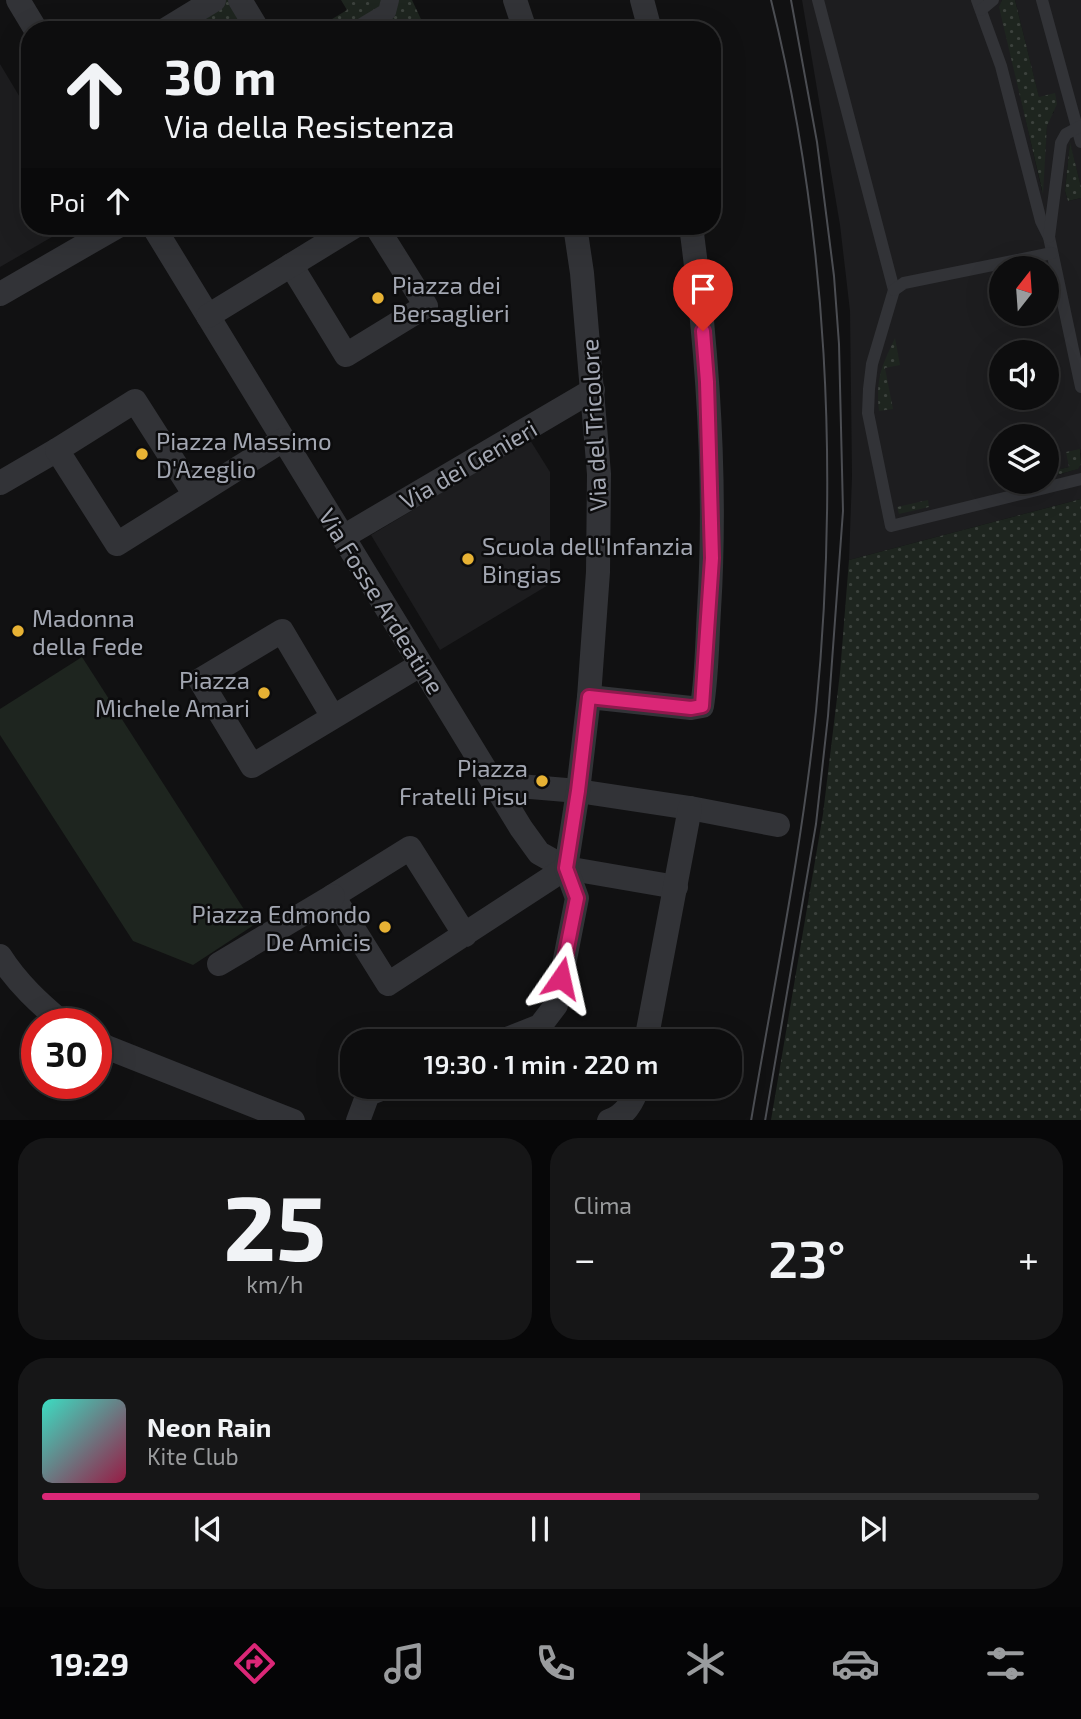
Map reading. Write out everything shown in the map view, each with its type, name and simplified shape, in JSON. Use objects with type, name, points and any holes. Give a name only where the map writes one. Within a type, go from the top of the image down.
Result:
[{"type":"street","points":[[18,0],[31,21]]},
{"type":"street","points":[[180,21],[214,0]]},
{"type":"street","points":[[240,0],[253,21]]},
{"type":"street","points":[[372,21],[387,12],[390,0]]},
{"type":"street","points":[[515,0],[522,21]]},
{"type":"street","points":[[642,0],[648,21]]},
{"type":"street","points":[[0,294],[102,235]]},
{"type":"street","name":"Via Fosse Ardeatine","points":[[158,235],[420,665],[539,853],[566,868],[676,887]]},
{"type":"street","points":[[208,316],[340,235]]},
{"type":"street","points":[[291,265],[346,355],[426,306],[382,235]]},
{"type":"street","name":"Via del Tricolore","points":[[566,868],[589,697],[599,539],[599,474],[593,390],[576,235]]},
{"type":"street","points":[[589,697],[691,708],[702,706],[712,558],[711,474],[707,382],[692,235]]},
{"type":"street","name":"Via dei Genieri","points":[[343,537],[593,390]]},
{"type":"street","points":[[0,483],[135,401],[195,495]]},
{"type":"street","points":[[58,450],[117,544],[283,440]]},
{"type":"street","points":[[333,717],[282,631],[200,680],[252,766],[420,665]]},
{"type":"street","points":[[501,793],[519,786],[578,791],[778,825]]},
{"type":"street","points":[[648,1029],[690,808]]},
{"type":"street","points":[[219,964],[410,848],[465,935]]},
{"type":"street","points":[[333,896],[388,984],[566,868],[577,898],[556,1005],[540,1026],[532,1029]]},
{"type":"street","points":[[0,957],[12,975],[47,1008]]},
{"type":"street","points":[[112,1049],[290,1120]]},
{"type":"street","points":[[358,1120],[366,1099]]},
{"type":"street","points":[[612,1120],[635,1099]]},
{"type":"lane","points":[[818,0],[894,290],[872,364],[868,413],[891,526],[1081,479]]},
{"type":"lane","points":[[993,0],[979,5],[1001,66],[1041,221],[1049,237],[1081,387]]},
{"type":"lane","points":[[1042,0],[1081,142]]},
{"type":"lane","points":[[1049,237],[1061,143],[1066,134],[1079,127]]},
{"type":"lane","points":[[894,290],[904,284],[1052,253]]},
{"type":"shaded area","points":[[214,0],[240,0],[253,21],[180,21]]},
{"type":"shaded area","points":[[341,0],[412,0],[422,21],[329,21],[347,10]]},
{"type":"shaded area","points":[[802,0],[1002,0],[1000,7],[1042,191],[1048,119],[1054,112],[1039,98],[1015,0],[1081,0],[1081,187],[1070,144],[1065,191],[1068,201],[1081,198],[1081,452],[1080,449],[1069,467],[1059,470],[1059,424],[989,424],[989,494],[1059,494],[1059,474],[1077,469],[1081,464],[1081,499],[849,560],[852,476],[850,311],[840,225]]},
{"type":"shaded area","points":[[1002,0],[1015,0],[1039,97],[1055,93],[1057,104],[1047,126],[1043,194],[999,7]]},
{"type":"shaded area","points":[[0,64],[21,99],[21,235],[55,235],[0,267]]},
{"type":"shaded area","points":[[1070,142],[1081,187],[1081,198],[1068,201],[1065,191]]},
{"type":"shaded area","points":[[895,338],[900,365],[885,368],[893,409],[879,411],[878,389],[881,373]]},
{"type":"shaded area","name":"Scuola dell'Infanzia Bingias","points":[[530,440],[550,472],[550,584],[440,650],[371,535]]},
{"type":"shaded area","points":[[1080,449],[1081,464],[1078,469],[1059,474],[1059,469],[1069,467],[1066,452]]},
{"type":"shaded area","points":[[1081,499],[1081,1120],[771,1120],[823,814],[840,673],[849,560]]},
{"type":"shaded area","points":[[928,500],[929,507],[899,514],[897,507]]},
{"type":"shaded area","points":[[82,657],[254,925],[193,965],[133,941],[0,735],[0,709]]},
{"type":"tram line","points":[[751,1120],[810,762],[823,622],[827,532],[824,353],[816,264],[805,175],[771,0]]},
{"type":"tram line","points":[[765,1120],[816,824],[828,716],[843,511],[839,344],[834,276],[817,142],[791,0]]},
{"type":"place","name":"Piazza dei Bersaglieri","points":[[378,298]]},
{"type":"place","name":"Piazza Massimo D'Azeglio","points":[[142,454]]},
{"type":"place","name":"Scuola dell'Infanzia Bingias","points":[[468,559]]},
{"type":"place","name":"Madonna della Fede","points":[[18,631]]},
{"type":"place","name":"Piazza Michele Amari","points":[[264,693]]},
{"type":"place","name":"Piazza Fratelli Pisu","points":[[542,781]]},
{"type":"place","name":"Piazza Edmondo De Amicis","points":[[385,927]]},
{"type":"route","points":[[561,978],[577,898],[566,868],[589,697],[691,708],[702,706],[712,558],[711,474],[703,331]]}]
